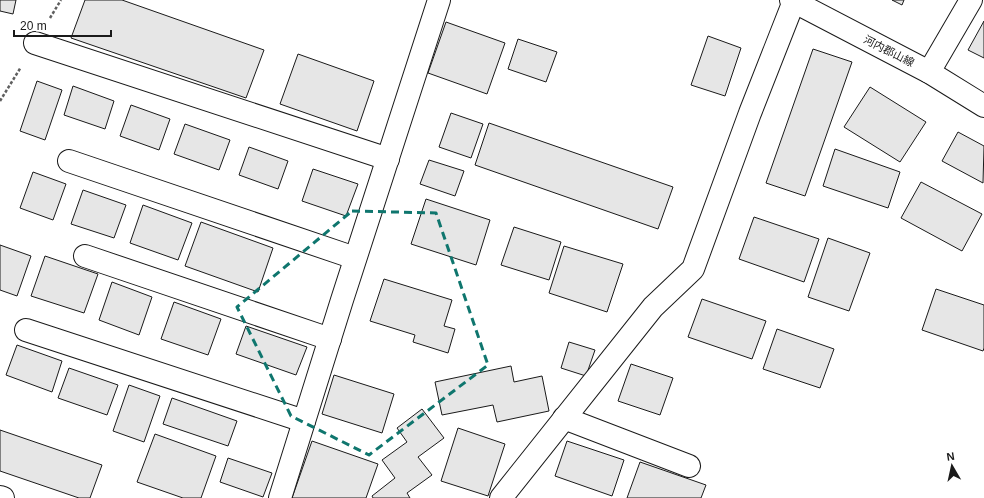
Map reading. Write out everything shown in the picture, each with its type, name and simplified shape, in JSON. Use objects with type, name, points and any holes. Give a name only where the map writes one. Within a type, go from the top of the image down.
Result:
[{"type":"street","points":[[280,498],[355,258],[439,0]]},
{"type":"street","points":[[929,72],[972,0]]},
{"type":"street","points":[[501,498],[654,307],[693,269],[792,1]]},
{"type":"street","name":"河内郡山線","points":[[792,1],[929,72],[984,106]]},
{"type":"street","points":[[35,43],[388,159]]},
{"type":"street","points":[[69,161],[355,258]]},
{"type":"street","points":[[86,256],[330,339]]},
{"type":"street","points":[[26,330],[304,421]]},
{"type":"street","points":[[564,418],[689,466]]},
{"type":"highlighted area","points":[[352,211],[436,213],[488,365],[369,455],[291,416],[237,307]]},
{"type":"building","points":[[0,0],[16,0],[13,14],[0,11]]},
{"type":"building","points":[[85,0],[122,0],[264,50],[246,98],[71,38]]},
{"type":"building","points":[[892,0],[904,0],[902,5]]},
{"type":"building","points":[[984,21],[984,58],[968,50]]},
{"type":"building","points":[[446,22],[505,43],[487,94],[428,73]]},
{"type":"building","points":[[708,36],[741,48],[725,96],[691,85]]},
{"type":"building","points":[[518,39],[557,52],[546,82],[508,69]]},
{"type":"building","points":[[813,49],[852,62],[805,196],[766,183]]},
{"type":"building","points":[[298,54],[374,81],[357,131],[280,104]]},
{"type":"building","points":[[37,81],[62,90],[45,140],[20,131]]},
{"type":"building","points":[[73,86],[114,101],[105,129],[64,115]]},
{"type":"building","points":[[870,87],[926,122],[900,162],[844,127]]},
{"type":"building","points":[[131,105],[170,119],[159,150],[120,136]]},
{"type":"building","points":[[451,113],[483,124],[471,158],[439,147]]},
{"type":"building","points":[[489,123],[673,187],[658,229],[475,165]]},
{"type":"building","points":[[185,124],[230,140],[219,170],[174,154]]},
{"type":"building","points":[[958,132],[984,146],[983,183],[942,161]]},
{"type":"building","points":[[249,147],[288,161],[278,189],[239,175]]},
{"type":"building","points":[[835,149],[900,172],[888,208],[823,186]]},
{"type":"building","points":[[429,160],[464,171],[455,196],[420,184]]},
{"type":"building","points":[[313,169],[358,184],[346,216],[302,201]]},
{"type":"building","points":[[33,172],[66,184],[53,220],[20,208]]},
{"type":"building","points":[[921,182],[982,214],[962,251],[901,218]]},
{"type":"building","points":[[83,190],[126,205],[114,238],[71,224]]},
{"type":"building","points":[[426,199],[490,220],[476,265],[411,244]]},
{"type":"building","points":[[143,205],[192,223],[178,260],[130,243]]},
{"type":"building","points":[[754,217],[819,239],[804,282],[739,259]]},
{"type":"building","points":[[201,222],[273,248],[258,292],[185,266]]},
{"type":"building","points":[[514,227],[561,242],[549,280],[501,265]]},
{"type":"building","points":[[828,238],[870,253],[849,311],[808,297]]},
{"type":"building","points":[[0,245],[31,256],[17,296],[0,290]]},
{"type":"building","points":[[564,246],[623,264],[607,312],[549,293]]},
{"type":"building","points":[[45,256],[98,274],[84,313],[31,296]]},
{"type":"building","points":[[384,279],[452,300],[444,326],[455,329],[448,353],[413,342],[415,335],[370,321]]},
{"type":"building","points":[[112,282],[152,297],[139,335],[99,320]]},
{"type":"building","points":[[936,289],[984,305],[983,351],[922,330]]},
{"type":"building","points":[[702,299],[766,321],[752,359],[688,337]]},
{"type":"building","points":[[174,302],[221,319],[208,355],[161,339]]},
{"type":"building","points":[[246,326],[307,347],[296,375],[236,354]]},
{"type":"building","points":[[777,329],[834,349],[820,388],[763,369]]},
{"type":"building","points":[[569,342],[595,350],[586,376],[561,368]]},
{"type":"building","points":[[17,345],[62,361],[52,392],[6,375]]},
{"type":"building","points":[[631,364],[673,378],[660,415],[618,401]]},
{"type":"building","points":[[511,366],[514,382],[542,376],[549,411],[497,422],[493,405],[442,415],[435,382]]},
{"type":"building","points":[[69,368],[118,385],[107,415],[58,398]]},
{"type":"building","points":[[334,375],[394,394],[382,433],[322,414]]},
{"type":"building","points":[[129,385],[160,396],[144,442],[113,431]]},
{"type":"building","points":[[172,398],[237,421],[228,446],[163,424]]},
{"type":"building","points":[[422,409],[444,438],[418,457],[432,475],[407,493],[410,498],[373,498],[372,496],[395,478],[382,460],[407,442],[397,428]]},
{"type":"building","points":[[458,428],[505,444],[488,496],[441,481]]},
{"type":"building","points":[[0,430],[102,465],[90,498],[79,498],[0,471]]},
{"type":"building","points":[[155,434],[216,456],[201,498],[183,498],[137,482]]},
{"type":"building","points":[[312,441],[378,464],[366,498],[292,498]]},
{"type":"building","points":[[567,441],[624,460],[612,496],[555,476]]},
{"type":"building","points":[[228,458],[272,473],[263,497],[220,482]]},
{"type":"building","points":[[640,462],[706,485],[701,498],[627,498]]}]
